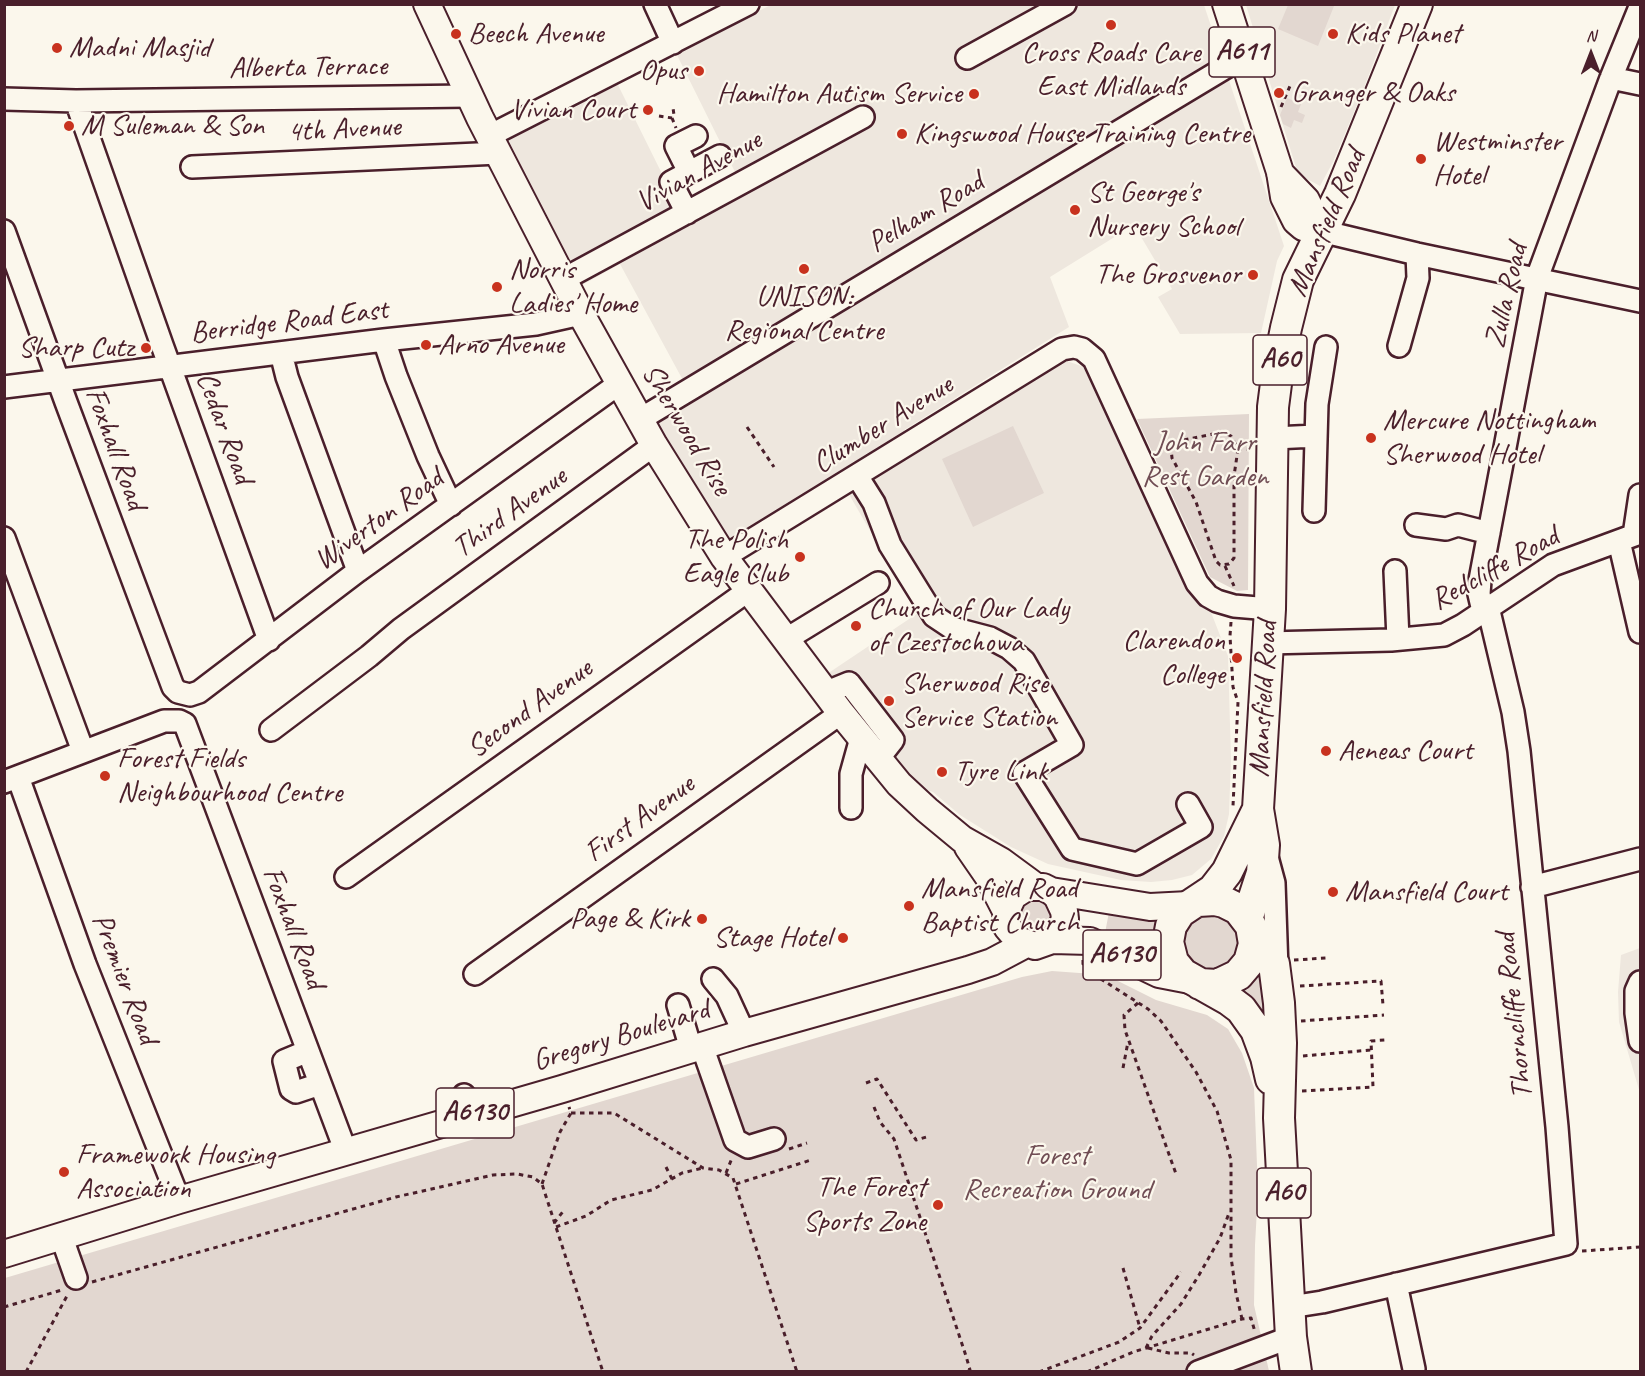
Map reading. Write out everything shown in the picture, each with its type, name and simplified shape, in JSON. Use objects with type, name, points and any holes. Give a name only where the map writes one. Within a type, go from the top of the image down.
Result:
[{"type":"highway","name":"Mansfield Road","points":[[1195,982],[1217,985],[1238,975],[1249,962],[1252,954],[1250,927],[1262,873],[1264,845],[1258,809],[1270,609],[1273,407],[1278,368],[1301,273],[1308,226],[1340,194],[1417,4]]},
{"type":"highway","name":"Mansfield Road","points":[[1258,809],[1227,872],[1213,890],[1174,920],[1168,942],[1173,962],[1178,969],[1195,982],[1229,1000],[1241,1010],[1256,1030],[1266,1057],[1279,1118]]},
{"type":"highway","name":"Mansfield Road","points":[[1194,903],[1215,900],[1238,909],[1274,964],[1290,1004],[1281,1043],[1279,1118],[1296,1371]]},
{"type":"main road","name":"Sherwood Rise","points":[[427,4],[469,96],[581,314],[639,420],[724,556],[785,640],[900,784],[962,839],[1043,888]]},
{"type":"main road","name":"A611","points":[[1226,4],[1280,172],[1306,200],[1308,226]]},
{"type":"main road","name":"Sherwood Rise","points":[[962,839],[988,876],[1006,919]]},
{"type":"main road","name":"Gregory Boulevard","points":[[946,976],[974,957],[1006,919],[1008,902],[1019,890],[1043,888]]},
{"type":"main road","name":"A6130","points":[[1043,888],[1150,907],[1194,903]]},
{"type":"main road","points":[[1043,888],[1062,903],[1065,920],[1058,935],[1052,940]]},
{"type":"main road","points":[[1006,919],[1011,934],[1026,944]]},
{"type":"main road","name":"Gregory Boulevard","points":[[6,1249],[62,1238],[179,1200],[346,1152],[468,1104],[562,1089],[744,1033],[946,976],[992,962],[1026,944],[1035,946],[1052,940],[1090,941],[1159,974],[1195,982]]},
{"type":"street","points":[[655,4],[673,43]]},
{"type":"street","points":[[494,145],[673,43],[748,4]]},
{"type":"street","points":[[967,58],[1065,4]]},
{"type":"street","name":"Zulla Road","points":[[1486,609],[1479,594],[1515,354],[1537,278],[1611,78],[1641,7]]},
{"type":"street","name":"Pelham Road","points":[[639,420],[1243,57]]},
{"type":"street","points":[[1611,78],[1641,84]]},
{"type":"street","name":"Alberta Terrace","points":[[4,99],[76,101],[469,96]]},
{"type":"street","name":"Cedar Road","points":[[76,101],[269,640]]},
{"type":"street","name":"Vivian Avenue","points":[[564,279],[863,117]]},
{"type":"street","points":[[689,172],[676,147],[696,136]]},
{"type":"street","name":"4th Avenue","points":[[192,167],[494,145]]},
{"type":"street","points":[[687,213],[671,182],[720,156]]},
{"type":"street","points":[[1308,226],[1417,254],[1641,301]]},
{"type":"street","name":"Foxhall Road","points":[[4,231],[173,687]]},
{"type":"street","points":[[1399,346],[1418,278],[1417,254]]},
{"type":"street","name":"Berridge Road East","points":[[4,387],[384,340],[536,324],[581,314]]},
{"type":"street","points":[[384,340],[424,446],[451,505]]},
{"type":"street","name":"Clumber Avenue","points":[[724,556],[1062,349],[1074,347],[1082,349],[1094,359],[1197,584],[1208,596],[1217,601],[1234,606],[1270,609]]},
{"type":"street","points":[[1314,511],[1320,378],[1326,347]]},
{"type":"street","points":[[281,353],[287,377],[358,572]]},
{"type":"street","name":"Wiverton Road","points":[[173,687],[178,692],[190,696],[199,692],[358,572],[620,383]]},
{"type":"street","points":[[1274,443],[1316,436]]},
{"type":"street","name":"Third Avenue","points":[[271,730],[369,657],[401,629],[503,563],[654,445]]},
{"type":"street","points":[[857,476],[874,503],[890,545],[934,616],[952,628],[990,638],[1009,648],[1024,661],[1057,718],[1072,745],[1024,773],[1072,849],[1137,864],[1201,827],[1188,804]]},
{"type":"street","points":[[1641,495],[1631,536],[1641,632]]},
{"type":"street","points":[[1416,525],[1446,529],[1458,525],[1489,533]]},
{"type":"street","name":"Redcliffe Road","points":[[1267,643],[1398,639],[1444,635],[1453,632],[1553,566],[1631,536]]},
{"type":"street","points":[[4,538],[83,751],[11,779]]},
{"type":"street","points":[[1395,571],[1398,639]]},
{"type":"street","points":[[785,640],[878,583]]},
{"type":"street","name":"Second Avenue","points":[[346,877],[749,590]]},
{"type":"street","name":"Thorncliffe Road","points":[[1486,609],[1518,741],[1557,1127],[1566,1244]]},
{"type":"street","points":[[834,703],[849,683],[893,740],[878,759]]},
{"type":"street","name":"First Avenue","points":[[474,974],[834,703]]},
{"type":"street","name":"Foxhall Road","points":[[83,751],[164,721],[179,721],[185,724],[346,1152]]},
{"type":"street","points":[[851,808],[851,774],[861,738]]},
{"type":"street","name":"Premier Road","points":[[11,779],[179,1200]]},
{"type":"street","points":[[1264,845],[1274,883],[1290,1004]]},
{"type":"street","points":[[1532,887],[1641,859]]},
{"type":"street","points":[[713,979],[727,996],[744,1033]]},
{"type":"street","points":[[1641,982],[1636,992],[1636,1013],[1641,1041]]},
{"type":"street","points":[[678,1005],[735,1140],[748,1147],[774,1139]]},
{"type":"street","points":[[308,1051],[284,1061],[291,1089],[296,1092],[320,1084]]},
{"type":"street","points":[[62,1238],[74,1283]]},
{"type":"street","points":[[1290,1306],[1322,1302],[1566,1244]]},
{"type":"street","points":[[1396,1284],[1414,1369]]},
{"type":"street","points":[[1203,1369],[1292,1337]]},
{"type":"path","points":[[659,116],[672,118],[675,107]]},
{"type":"path","points":[[747,427],[774,467]]},
{"type":"path","points":[[1223,432],[1231,436],[1238,449],[1234,476],[1234,558],[1232,562],[1220,566],[1216,561],[1196,502],[1171,453],[1174,444],[1179,441],[1223,432]]},
{"type":"path","points":[[1238,449],[1274,443]]},
{"type":"path","points":[[1225,566],[1237,594]]},
{"type":"path","points":[[1233,616],[1230,642],[1233,687],[1238,702],[1235,750]]},
{"type":"path","points":[[1085,955],[1083,964],[1093,974],[1161,1021],[1196,1072],[1217,1110],[1231,1161],[1231,1257],[1242,1319]]},
{"type":"path","points":[[1300,960],[1326,958]]},
{"type":"path","points":[[1290,1004],[1381,981],[1383,1005]]},
{"type":"path","points":[[1138,1003],[1124,1015],[1125,1030],[1176,1174]]},
{"type":"path","points":[[1290,1004],[1384,1015]]},
{"type":"path","points":[[1300,1091],[1373,1087],[1371,1041],[1385,1040]]},
{"type":"path","points":[[1123,1068],[1129,1041]]},
{"type":"path","points":[[1298,1056],[1371,1050]]},
{"type":"path","points":[[866,1083],[877,1079],[916,1140],[930,1136]]},
{"type":"path","points":[[874,1107],[880,1122],[894,1139],[966,1356],[970,1370],[966,1371]]},
{"type":"path","points":[[542,1184],[560,1132],[571,1113],[576,1112],[614,1113],[703,1168],[726,1173],[734,1178],[798,1371]]},
{"type":"path","points":[[736,1184],[811,1160]]},
{"type":"path","points":[[666,1167],[672,1179]]},
{"type":"path","points":[[555,1225],[586,1216],[611,1200],[652,1190],[682,1173],[703,1168]]},
{"type":"path","points":[[4,1307],[74,1283],[396,1197],[494,1175],[517,1174],[533,1177],[542,1184],[603,1371]]},
{"type":"path","points":[[1146,1348],[1152,1336],[1181,1304],[1199,1275],[1227,1222],[1231,1207]]},
{"type":"path","points":[[555,1225],[565,1209]]},
{"type":"path","points":[[1566,1244],[1575,1252],[1641,1247]]},
{"type":"path","points":[[1124,1268],[1140,1328]]},
{"type":"path","points":[[1039,1371],[1110,1346],[1140,1328],[1181,1272]]},
{"type":"path","points":[[26,1371],[74,1283]]},
{"type":"path","points":[[1087,1371],[1146,1348],[1242,1319],[1251,1318],[1259,1348]]},
{"type":"path","points":[[1146,1348],[1169,1353],[1191,1353],[1203,1369]]},
{"type":"shaded area","points":[[771,5],[1204,5],[1284,246],[1277,261],[1261,333],[1180,334],[1158,297],[1172,289],[1134,225],[1050,277],[1069,327],[904,430],[920,447],[1064,360],[1084,367],[1184,578],[1209,607],[1228,656],[1231,759],[1229,814],[1224,836],[1211,859],[1192,875],[1151,882],[1121,880],[1048,864],[1011,847],[960,815],[933,792],[921,788],[891,758],[827,674],[918,613],[847,491],[740,558],[683,475],[647,408],[685,384],[620,264],[582,285],[508,140],[617,83],[678,206],[736,174],[675,51]]},
{"type":"shaded area","points":[[1246,5],[1395,5],[1362,93],[1333,162],[1320,186],[1298,174]]},
{"type":"shaded area","points":[[1640,948],[1640,1093],[1619,1022],[1618,992],[1621,955]]},
{"type":"green space","points":[[1329,4],[1334,6],[1318,46],[1278,29],[1288,5]]},
{"type":"green space","points":[[1287,98],[1301,104],[1298,112],[1305,115],[1302,123],[1294,120],[1291,128],[1283,124],[1280,115]]},
{"type":"green space","name":"John Farr Rest Garden","points":[[1249,414],[1248,590],[1237,591],[1210,577],[1137,419]]},
{"type":"green space","points":[[1013,426],[1044,493],[973,527],[942,459]]},
{"type":"green space","points":[[1044,897],[1055,915],[1050,928],[1038,934],[1020,928],[1015,909],[1024,898]]},
{"type":"green space","points":[[1211,908],[1239,923],[1240,958],[1208,975],[1181,960],[1181,924]]},
{"type":"green space","points":[[1109,912],[1161,918],[1161,961],[1105,933]]},
{"type":"green space","points":[[1260,955],[1275,1039],[1229,986]]},
{"type":"green space","name":"Forest Recreation Ground","points":[[1052,971],[1112,978],[1156,1000],[1207,1015],[1228,1029],[1242,1053],[1254,1088],[1258,1191],[1254,1305],[1269,1371],[5,1372],[5,1278],[1022,977]]},
{"type":"place","name":"Cross Roads Care East Midlands","points":[[1111,25]]},
{"type":"place","name":"Beech Avenue","points":[[456,34]]},
{"type":"place","name":"Kids Planet","points":[[1333,34]]},
{"type":"place","name":"Madni Masjid","points":[[57,48]]},
{"type":"place","name":"Opus","points":[[699,71]]},
{"type":"place","name":"Granger & Oaks","points":[[1279,93]]},
{"type":"place","name":"Hamilton Autism Service","points":[[974,94]]},
{"type":"place","name":"Vivian Court","points":[[648,110]]},
{"type":"place","name":"M Suleman & Son","points":[[69,126]]},
{"type":"place","name":"Kingswood House Training Centre","points":[[902,134]]},
{"type":"place","name":"Westminster Hotel","points":[[1421,159]]},
{"type":"place","name":"St George's Nursery School","points":[[1075,210]]},
{"type":"place","name":"UNISON: Regional Centre","points":[[804,269]]},
{"type":"place","name":"The Grosvenor","points":[[1253,275]]},
{"type":"place","name":"Norris Ladies' Home","points":[[497,287]]},
{"type":"place","name":"Arno Avenue","points":[[426,345]]},
{"type":"place","name":"Sharp Cutz","points":[[146,348]]},
{"type":"place","name":"Mercure Nottingham Sherwood Hotel","points":[[1371,438]]},
{"type":"place","name":"The Polish Eagle Club","points":[[800,557]]},
{"type":"place","name":"Church of Our Lady of Czestochowa","points":[[856,626]]},
{"type":"place","name":"Clarendon College","points":[[1237,658]]},
{"type":"place","name":"Sherwood Rise Service Station","points":[[889,701]]},
{"type":"place","name":"Aeneas Court","points":[[1326,751]]},
{"type":"place","name":"Tyre Link","points":[[942,772]]},
{"type":"place","name":"Forest Fields Neighbourhood Centre","points":[[105,776]]},
{"type":"place","name":"Mansfield Court","points":[[1333,892]]},
{"type":"place","name":"Mansfield Road Baptist Church","points":[[909,906]]},
{"type":"place","name":"Page & Kirk","points":[[702,919]]},
{"type":"place","name":"Stage Hotel","points":[[843,938]]},
{"type":"place","name":"Framework Housing Association","points":[[64,1172]]},
{"type":"place","name":"The Forest Sports Zone","points":[[938,1205]]}]
